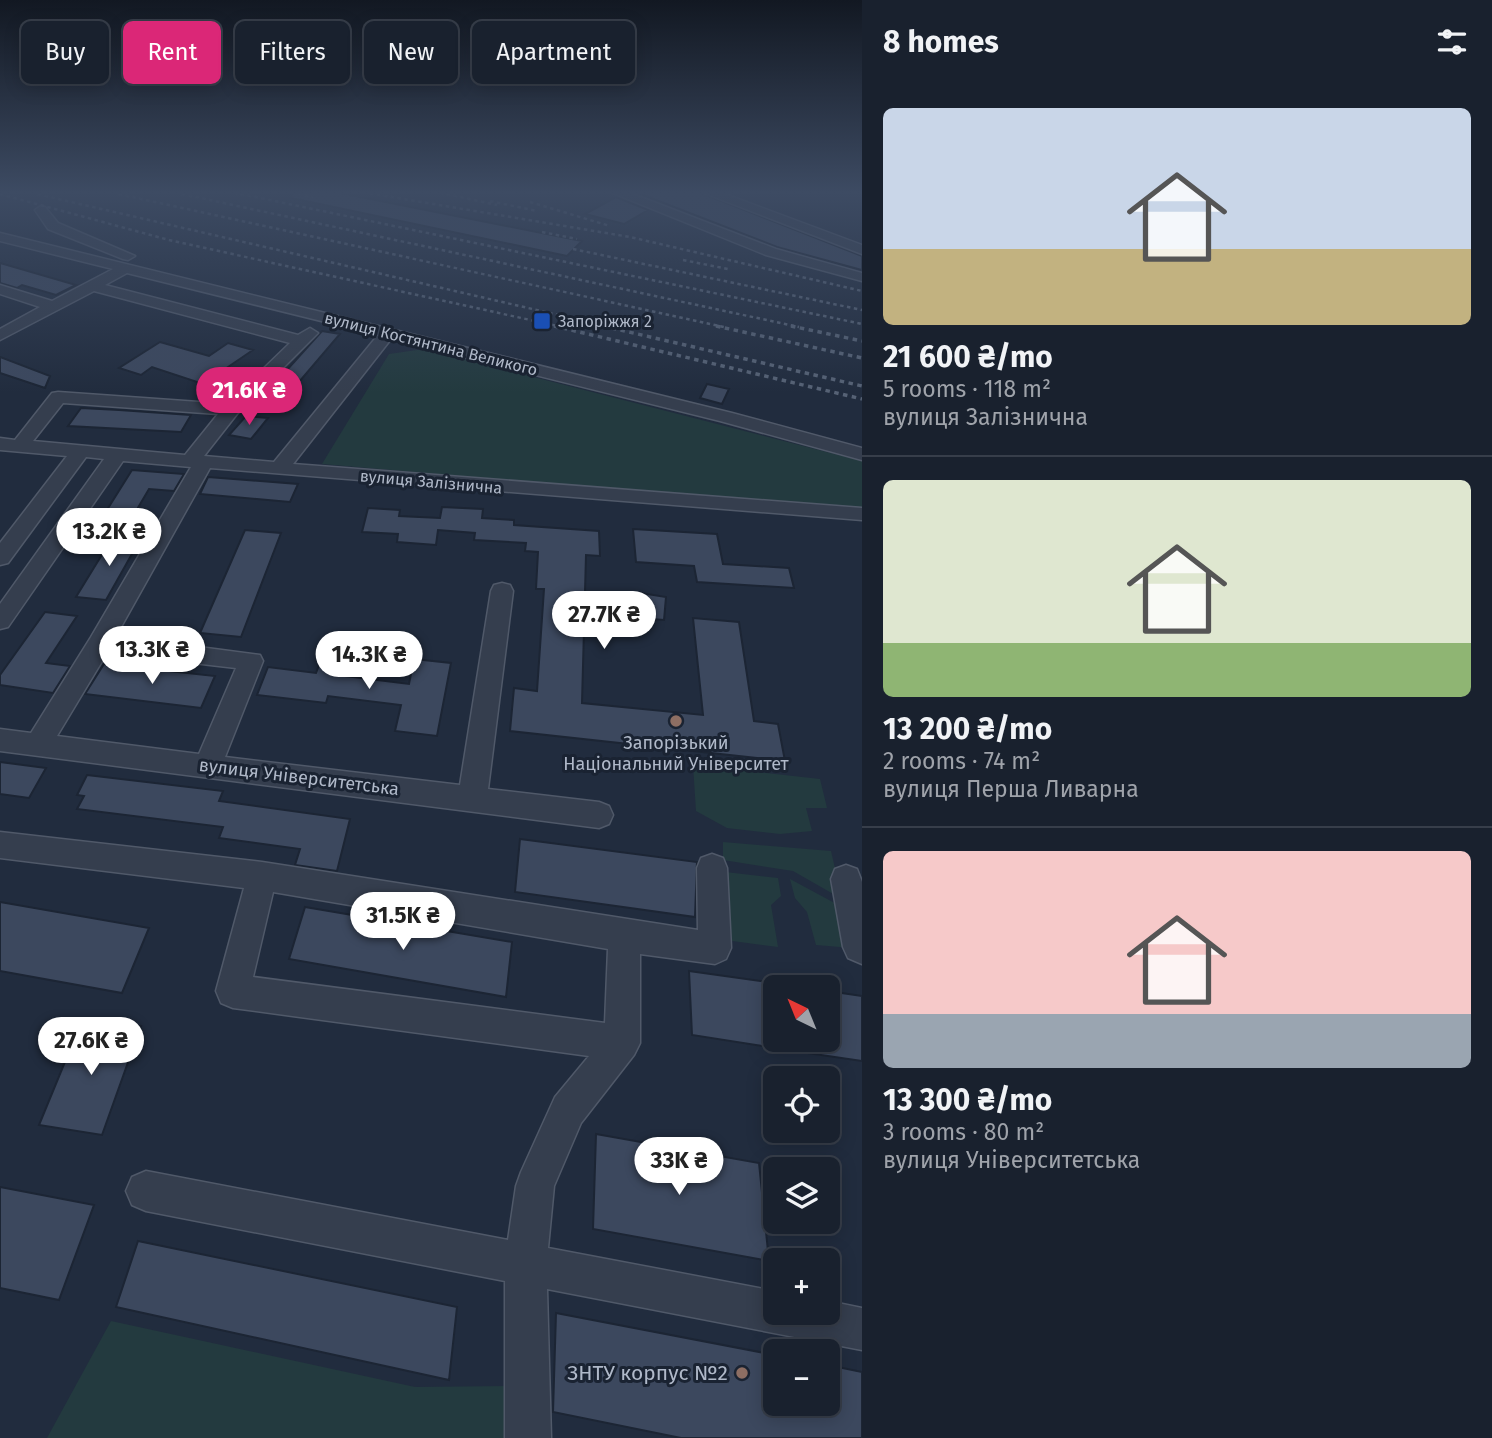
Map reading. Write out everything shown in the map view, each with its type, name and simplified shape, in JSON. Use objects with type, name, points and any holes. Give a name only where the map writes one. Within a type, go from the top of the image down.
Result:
[{"type":"street","name":"вулиця Костянтина Великого","points":[[81,258],[862,453]]},
{"type":"street","points":[[133,258],[162,270],[168,279]]},
{"type":"street","points":[[793,258],[862,277]]},
{"type":"street","points":[[0,335],[125,268]]},
{"type":"street","points":[[92,286],[301,341]]},
{"type":"street","points":[[0,289],[53,306]]},
{"type":"street","points":[[38,744],[100,643],[196,462],[231,410],[325,318]]},
{"type":"street","points":[[279,469],[387,334]]},
{"type":"street","points":[[20,446],[58,397],[231,410]]},
{"type":"street","name":"вулиця Залізнична","points":[[0,444],[279,469],[862,514]]},
{"type":"street","points":[[0,558],[80,452]]},
{"type":"street","points":[[0,621],[117,455]]},
{"type":"street","points":[[472,799],[502,591]]},
{"type":"street","points":[[100,643],[251,661],[208,766]]},
{"type":"street","name":"вулиця Університетська","points":[[0,740],[598,815]]},
{"type":"street","points":[[0,845],[262,876],[624,936],[715,948],[712,868]]},
{"type":"street","points":[[262,876],[233,991],[622,1043]]},
{"type":"street","points":[[846,879],[859,947],[862,948]]},
{"type":"street","points":[[528,1438],[526,1263],[535,1186],[568,1110],[622,1043],[624,936]]},
{"type":"street","points":[[146,1191],[763,1309]]},
{"type":"street","points":[[840,1325],[862,1329]]},
{"type":"green space","points":[[424,349],[862,461],[862,511],[322,464],[389,354]]},
{"type":"green space","points":[[693,765],[820,779],[827,808],[806,808],[812,831],[780,834],[727,828],[696,811]]},
{"type":"green space","points":[[723,842],[831,851],[842,899],[793,871],[723,860]]},
{"type":"green space","points":[[717,871],[778,878],[781,896],[771,905],[778,947],[725,940]]},
{"type":"green space","points":[[790,879],[842,907],[852,948],[816,945],[807,912],[795,898]]},
{"type":"green space","points":[[111,1321],[415,1387],[509,1386],[510,1438],[47,1438]]},
{"type":"building","points":[[818,258],[862,258],[862,270]]},
{"type":"building","points":[[0,263],[76,285],[56,295],[22,285],[17,288],[0,283]]},
{"type":"building","points":[[322,331],[340,334],[276,409],[258,402]]},
{"type":"building","points":[[160,342],[209,356],[228,343],[253,350],[203,384],[152,367],[141,375],[119,368]]},
{"type":"building","points":[[0,357],[50,376],[45,388],[0,373]]},
{"type":"building","points":[[707,384],[729,389],[722,404],[700,398]]},
{"type":"building","points":[[81,408],[191,415],[181,432],[68,426]]},
{"type":"building","points":[[246,416],[268,418],[251,439],[229,435]]},
{"type":"building","points":[[132,470],[184,474],[174,491],[149,489],[129,523],[100,521]]},
{"type":"building","points":[[208,477],[298,484],[290,502],[200,494]]},
{"type":"building","points":[[442,507],[483,509],[482,518],[514,520],[514,525],[599,531],[600,556],[586,555],[582,703],[703,715],[693,618],[739,622],[754,721],[778,724],[785,761],[510,731],[514,688],[537,691],[544,589],[536,589],[538,552],[525,551],[526,543],[474,540],[475,533],[438,530],[436,545],[397,542],[398,534],[362,532],[368,508],[400,510],[399,516],[440,518]]},
{"type":"building","points":[[633,529],[717,534],[723,564],[789,568],[794,588],[697,582],[694,566],[636,562]]},
{"type":"building","points":[[245,530],[281,533],[241,637],[200,633]]},
{"type":"building","points":[[114,535],[141,538],[106,600],[76,597]]},
{"type":"building","points":[[641,593],[666,597],[664,620],[639,618]]},
{"type":"building","points":[[45,612],[77,616],[46,663],[70,666],[53,693],[0,685],[0,675]]},
{"type":"building","points":[[414,659],[451,663],[437,736],[395,731],[401,705],[328,696],[326,703],[257,695],[268,667],[316,673],[321,660],[348,664],[344,676],[409,684]]},
{"type":"building","points":[[104,664],[215,676],[201,708],[85,694]]},
{"type":"building","points":[[0,762],[46,768],[29,798],[0,794]]},
{"type":"building","points":[[87,775],[223,791],[219,801],[350,819],[337,871],[295,865],[300,849],[219,838],[223,827],[77,809],[84,796],[77,795]]},
{"type":"building","points":[[520,839],[697,862],[695,917],[515,892]]},
{"type":"building","points":[[0,902],[149,928],[122,993],[0,971]]},
{"type":"building","points":[[305,907],[512,942],[506,997],[289,959]]},
{"type":"building","points":[[689,971],[763,981],[763,1046],[692,1035]]},
{"type":"building","points":[[840,993],[862,996],[862,1061],[800,1052],[840,1052]]},
{"type":"building","points":[[83,1018],[141,1026],[102,1135],[39,1125]]},
{"type":"building","points":[[596,1134],[759,1163],[763,1234],[766,1234],[768,1248],[763,1248],[763,1260],[593,1229]]},
{"type":"building","points":[[0,1187],[94,1205],[59,1300],[0,1288]]},
{"type":"building","points":[[138,1241],[457,1307],[449,1380],[116,1307]]},
{"type":"building","points":[[556,1313],[763,1353],[763,1416],[840,1416],[840,1367],[862,1372],[862,1438],[681,1438],[553,1412]]},
{"type":"railway","points":[[251,258],[562,327]]},
{"type":"railway","points":[[313,258],[610,327]]},
{"type":"railway","points":[[410,258],[724,327]]},
{"type":"railway","points":[[479,258],[799,327]]},
{"type":"railway","points":[[547,258],[862,324]]},
{"type":"railway","points":[[616,258],[862,310]]},
{"type":"railway","points":[[721,258],[862,291]]},
{"type":"railway","points":[[683,260],[728,269]]},
{"type":"railway","points":[[554,326],[862,399]]},
{"type":"railway","points":[[603,326],[862,386]]},
{"type":"railway","points":[[716,326],[862,358]]},
{"type":"railway","points":[[791,326],[862,341]]},
{"type":"place","name":"Запоріжжя 2","points":[[542,321]]},
{"type":"place","name":"Запорізький Національний Університет","points":[[676,721]]},
{"type":"place","name":"ЗНТУ корпус №2","points":[[742,1373]]}]
